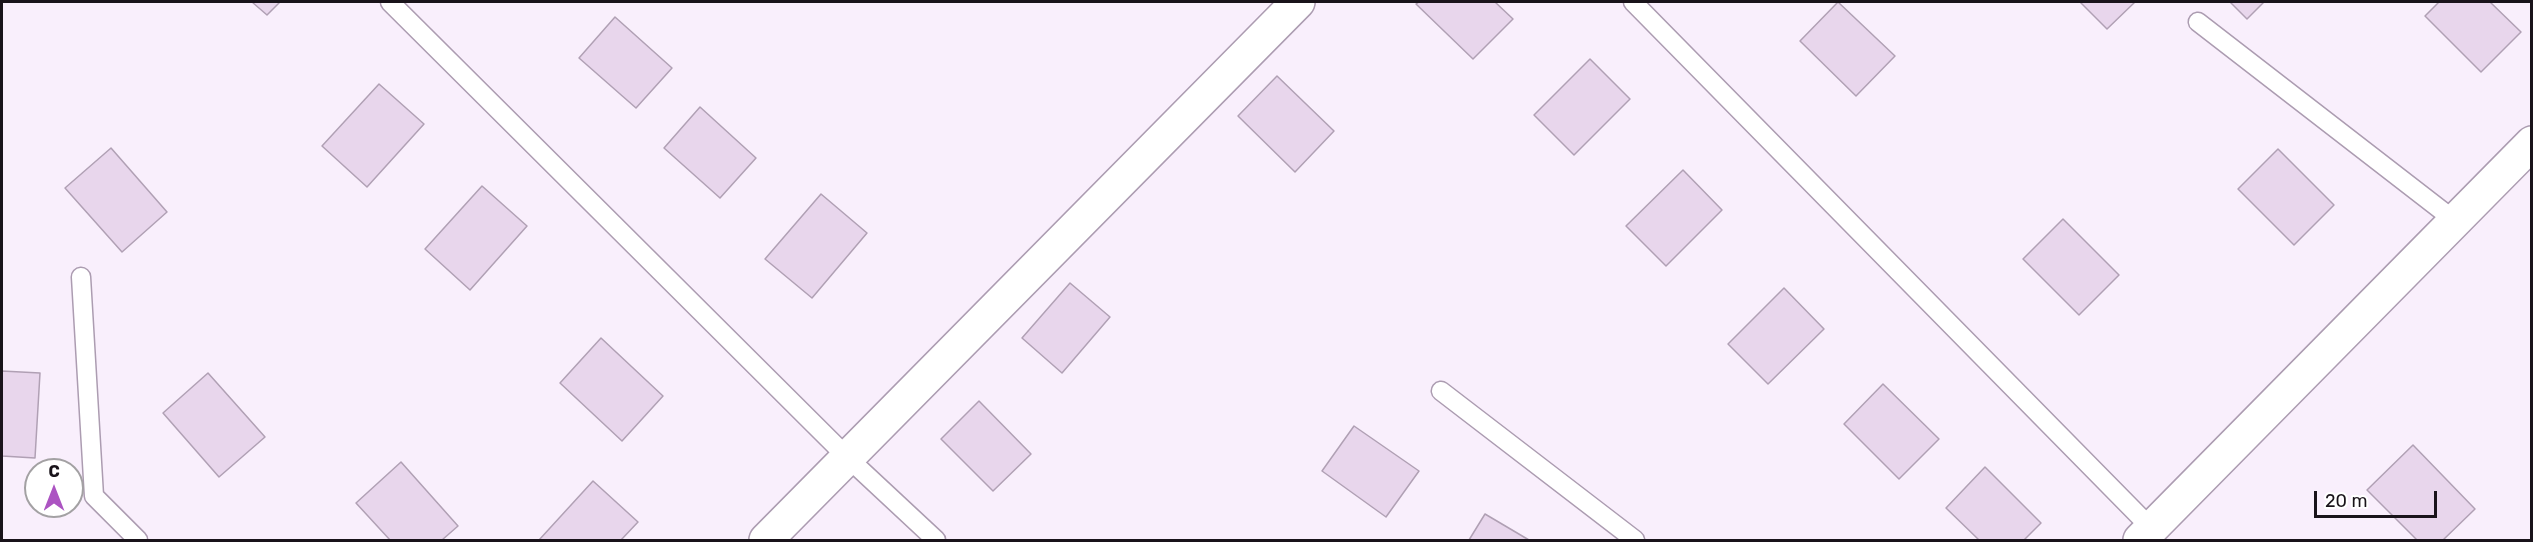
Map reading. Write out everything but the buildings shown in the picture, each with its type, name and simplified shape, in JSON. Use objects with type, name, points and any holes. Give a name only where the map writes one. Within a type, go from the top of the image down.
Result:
[{"type":"street","points":[[766,540],[1298,2]]},
{"type":"street","points":[[2152,537],[2454,220],[2532,143]]},
{"type":"lane","points":[[390,2],[848,458],[936,540]]},
{"type":"lane","points":[[1633,2],[2152,537]]},
{"type":"lane","points":[[2198,22],[2454,220]]},
{"type":"lane","points":[[81,278],[94,496],[138,540]]},
{"type":"lane","points":[[1441,392],[1635,540]]}]
